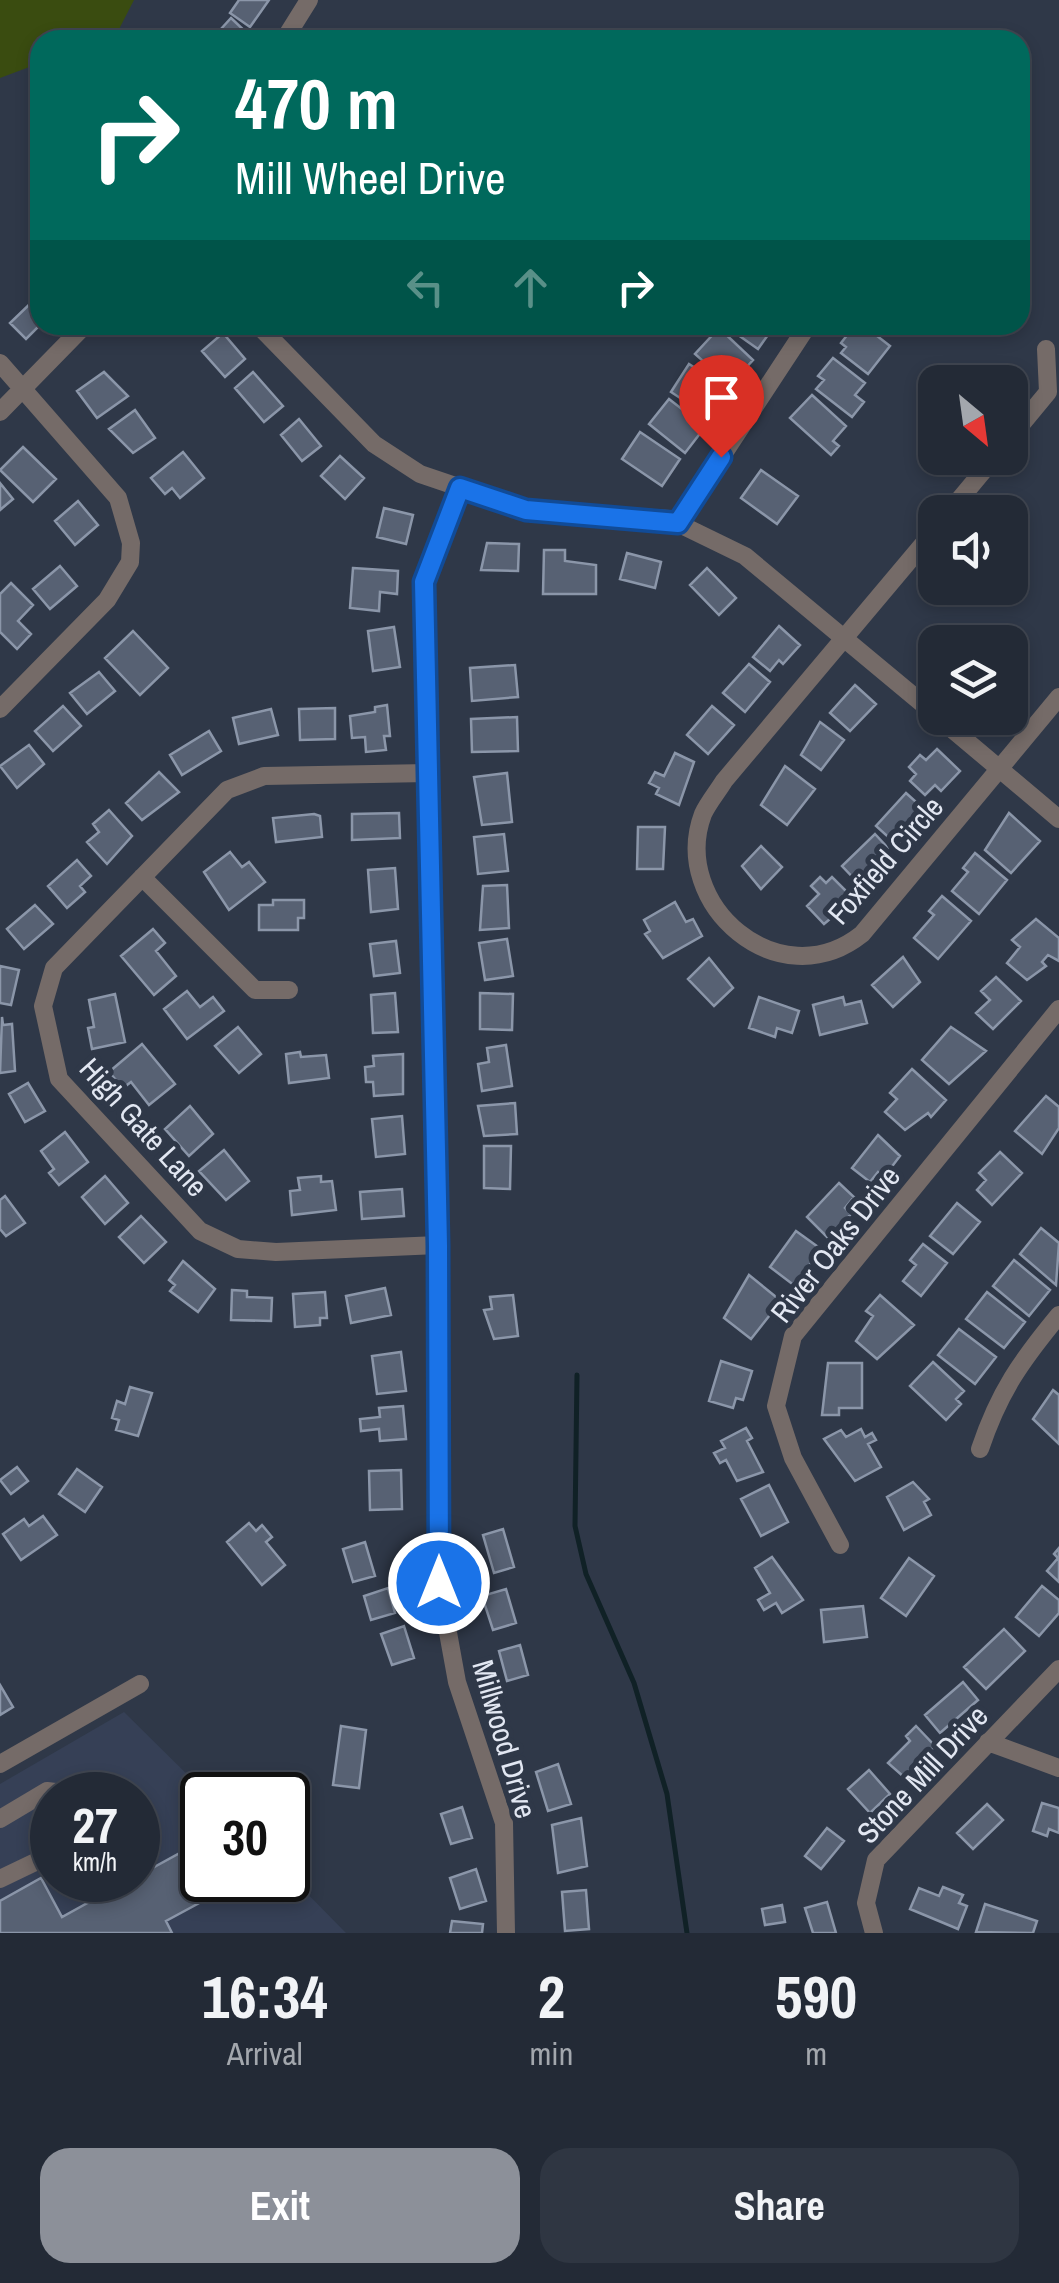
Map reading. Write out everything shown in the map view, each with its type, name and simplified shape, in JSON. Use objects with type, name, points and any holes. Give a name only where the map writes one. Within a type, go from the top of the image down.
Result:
[{"type":"street","points":[[290,30],[309,0]]},
{"type":"street","points":[[0,412],[75,335]]},
{"type":"street","points":[[268,335],[374,444],[420,474],[526,510],[678,523],[745,556],[918,700]]},
{"type":"street","points":[[678,523],[801,335]]},
{"type":"street","points":[[1028,416],[1048,392],[1046,349]]},
{"type":"street","points":[[0,363],[118,498],[127,521],[130,562],[107,600],[0,709]]},
{"type":"street","points":[[963,495],[980,475]]},
{"type":"street","name":"Millwood Drive","points":[[460,488],[424,582],[438,1245],[439,1583],[457,1682],[504,1822],[506,1933]]},
{"type":"street","name":"Foxfield Circle","points":[[918,551],[724,781],[703,814],[698,851],[705,881],[721,916],[745,939],[774,954],[806,959],[840,952],[862,934],[1059,697]]},
{"type":"street","points":[[960,735],[1059,819]]},
{"type":"street","name":"High Gate Lane","points":[[428,773],[264,776],[227,790],[54,968],[43,1006],[59,1079],[200,1231],[238,1249],[438,1245]]},
{"type":"street","points":[[142,877],[254,990],[289,990]]},
{"type":"street","name":"River Oaks Drive","points":[[840,1545],[793,1458],[776,1406],[792,1336],[1059,1009]]},
{"type":"street","points":[[980,1448],[998,1397],[1059,1315]]},
{"type":"street","name":"Stone Mill Drive","points":[[874,1933],[866,1887],[876,1860],[1059,1668]]},
{"type":"street","points":[[0,1764],[140,1684]]},
{"type":"street","points":[[988,1742],[1059,1768]]},
{"type":"street","points":[[0,1819],[30,1800]]},
{"type":"street","points":[[0,1880],[30,1865]]},
{"type":"shaded area","points":[[124,1712],[185,1772],[180,1772],[180,1902],[310,1902],[310,1896],[346,1933],[0,1933],[0,1784]]},
{"type":"green space","points":[[0,0],[134,0],[119,30],[30,30],[30,67],[0,78]]},
{"type":"building","points":[[239,0],[269,0],[250,27],[230,13]]},
{"type":"building","points":[[231,18],[244,30],[220,30]]},
{"type":"building","points":[[30,304],[30,335],[26,339],[10,323]]},
{"type":"building","points":[[225,335],[245,359],[225,377],[202,351]]},
{"type":"building","points":[[713,335],[726,335],[753,360],[730,385],[695,354]]},
{"type":"building","points":[[738,335],[768,335],[758,349]]},
{"type":"building","points":[[847,335],[876,335],[890,346],[868,374],[841,353],[846,347],[841,343]]},
{"type":"building","points":[[833,358],[865,383],[855,395],[864,402],[852,417],[816,389],[824,380],[818,376]]},
{"type":"building","points":[[689,364],[732,391],[712,419],[671,392]]},
{"type":"building","points":[[104,372],[128,396],[97,418],[77,391]]},
{"type":"building","points":[[253,372],[283,406],[264,422],[235,388]]},
{"type":"building","points":[[812,395],[846,426],[833,441],[839,446],[831,455],[790,418]]},
{"type":"building","points":[[669,399],[705,427],[685,453],[649,424]]},
{"type":"building","points":[[135,410],[155,438],[133,453],[109,429]]},
{"type":"building","points":[[299,419],[321,446],[302,461],[281,435]]},
{"type":"building","points":[[640,432],[680,459],[662,486],[622,459]]},
{"type":"building","points":[[23,447],[56,479],[33,502],[0,470]]},
{"type":"building","points":[[183,452],[204,478],[180,498],[172,488],[165,494],[151,478]]},
{"type":"building","points":[[340,456],[364,478],[345,499],[321,476]]},
{"type":"building","points":[[761,470],[798,496],[777,524],[741,498]]},
{"type":"building","points":[[0,483],[13,499],[0,510]]},
{"type":"building","points":[[78,501],[98,525],[75,545],[55,521]]},
{"type":"building","points":[[384,508],[413,515],[406,544],[377,537]]},
{"type":"building","points":[[487,543],[519,544],[518,571],[481,570]]},
{"type":"building","points":[[544,550],[565,550],[565,561],[596,565],[596,594],[543,594]]},
{"type":"building","points":[[627,553],[661,562],[655,588],[620,579]]},
{"type":"building","points":[[60,566],[77,586],[50,609],[33,589]]},
{"type":"building","points":[[353,568],[398,571],[397,594],[380,592],[379,611],[350,608]]},
{"type":"building","points":[[707,568],[736,598],[719,615],[690,585]]},
{"type":"building","points":[[11,583],[33,605],[18,621],[31,634],[17,649],[0,632],[0,594]]},
{"type":"building","points":[[779,626],[800,645],[783,664],[779,660],[770,671],[753,657]]},
{"type":"building","points":[[394,627],[400,667],[373,671],[368,631]]},
{"type":"building","points":[[133,631],[168,668],[140,695],[105,658]]},
{"type":"building","points":[[749,664],[770,682],[745,712],[723,693]]},
{"type":"building","points":[[515,665],[518,697],[472,701],[470,668]]},
{"type":"building","points":[[99,672],[115,691],[87,714],[70,693]]},
{"type":"building","points":[[855,685],[876,704],[850,731],[830,713]]},
{"type":"building","points":[[387,705],[390,736],[384,736],[386,750],[366,752],[365,737],[352,738],[350,716],[375,712],[375,707]]},
{"type":"building","points":[[63,706],[81,726],[53,751],[35,731]]},
{"type":"building","points":[[712,706],[734,725],[708,754],[687,735]]},
{"type":"building","points":[[335,708],[335,739],[300,740],[299,709]]},
{"type":"building","points":[[271,709],[278,735],[239,744],[233,718]]},
{"type":"building","points":[[517,717],[518,751],[472,752],[471,719]]},
{"type":"building","points":[[820,722],[844,740],[821,770],[801,755]]},
{"type":"building","points":[[209,731],[221,751],[182,775],[170,755]]},
{"type":"building","points":[[29,745],[44,764],[17,788],[0,766]]},
{"type":"building","points":[[937,749],[960,771],[941,791],[935,785],[925,795],[910,781],[916,774],[909,767],[920,755],[926,760]]},
{"type":"building","points":[[675,753],[694,762],[679,805],[656,794],[659,788],[649,783],[655,772],[664,776]]},
{"type":"building","points":[[785,766],[815,789],[787,825],[761,805]]},
{"type":"building","points":[[159,772],[179,792],[142,820],[126,803]]},
{"type":"building","points":[[507,773],[512,822],[482,825],[474,777]]},
{"type":"building","points":[[906,793],[924,809],[911,824],[917,830],[896,844],[876,826]]},
{"type":"building","points":[[109,810],[132,836],[107,864],[87,842],[99,832],[93,824]]},
{"type":"building","points":[[399,813],[400,838],[352,840],[352,814]]},
{"type":"building","points":[[1009,813],[1040,841],[1011,873],[985,850]]},
{"type":"building","points":[[320,816],[322,837],[276,842],[273,818]]},
{"type":"building","points":[[638,827],[665,827],[663,869],[637,869]]},
{"type":"building","points":[[504,834],[508,871],[478,874],[474,837]]},
{"type":"building","points":[[875,834],[888,848],[878,858],[886,867],[862,887],[842,866]]},
{"type":"building","points":[[761,846],[782,867],[761,889],[742,866]]},
{"type":"building","points":[[230,852],[242,867],[249,862],[265,882],[229,910],[204,872]]},
{"type":"building","points":[[975,853],[1007,880],[979,914],[952,891],[968,872],[963,868]]},
{"type":"building","points":[[77,860],[91,876],[80,886],[85,892],[67,908],[48,886]]},
{"type":"building","points":[[395,868],[398,909],[371,912],[368,870]]},
{"type":"building","points":[[820,877],[826,883],[832,877],[854,899],[824,924],[807,906],[819,894],[811,886]]},
{"type":"building","points":[[507,885],[509,928],[480,930],[483,886]]},
{"type":"building","points":[[942,896],[971,921],[938,959],[914,938],[934,915],[929,911]]},
{"type":"building","points":[[273,900],[304,900],[304,918],[298,918],[298,930],[259,930],[259,905],[273,905]]},
{"type":"building","points":[[675,902],[686,922],[693,919],[702,936],[663,958],[645,934],[650,931],[644,920]]},
{"type":"building","points":[[35,905],[53,924],[24,949],[7,929]]},
{"type":"building","points":[[1036,919],[1059,938],[1059,961],[1048,955],[1042,962],[1046,966],[1027,980],[1007,963],[1020,947],[1012,940]]},
{"type":"building","points":[[153,929],[165,943],[156,951],[176,976],[154,995],[121,956]]},
{"type":"building","points":[[507,939],[513,976],[485,980],[479,943]]},
{"type":"building","points":[[396,941],[400,973],[374,976],[370,944]]},
{"type":"building","points":[[903,957],[920,982],[893,1007],[872,985]]},
{"type":"building","points":[[709,958],[733,988],[714,1006],[688,979]]},
{"type":"building","points":[[0,966],[19,970],[11,1005],[0,1003]]},
{"type":"building","points":[[996,977],[1021,1001],[993,1029],[976,1013],[990,1000],[981,991]]},
{"type":"building","points":[[187,991],[200,1007],[213,997],[224,1011],[187,1039],[164,1009]]},
{"type":"building","points":[[395,993],[398,1032],[373,1033],[371,995]]},
{"type":"building","points":[[480,993],[513,994],[512,1030],[480,1029]]},
{"type":"building","points":[[115,994],[125,1042],[92,1049],[88,1028],[94,1027],[89,1000]]},
{"type":"building","points":[[759,997],[799,1011],[792,1033],[777,1028],[775,1037],[749,1028]]},
{"type":"building","points":[[843,997],[845,1005],[861,1001],[867,1023],[820,1035],[813,1005]]},
{"type":"building","points":[[2,1017],[3,1025],[12,1024],[15,1071],[0,1073]]},
{"type":"building","points":[[238,1027],[261,1054],[239,1073],[215,1046]]},
{"type":"building","points":[[951,1027],[986,1051],[949,1084],[922,1060]]},
{"type":"building","points":[[142,1044],[175,1084],[149,1105],[131,1082],[123,1088],[109,1072]]},
{"type":"building","points":[[506,1045],[512,1086],[482,1091],[478,1064],[489,1062],[487,1048]]},
{"type":"building","points":[[300,1052],[301,1057],[326,1055],[329,1078],[289,1083],[286,1054]]},
{"type":"building","points":[[403,1054],[403,1094],[374,1096],[373,1082],[366,1082],[365,1067],[374,1066],[373,1056]]},
{"type":"building","points":[[912,1069],[946,1100],[931,1117],[928,1113],[905,1130],[885,1112],[897,1099],[890,1093]]},
{"type":"building","points":[[28,1083],[45,1111],[25,1122],[9,1094]]},
{"type":"building","points":[[1046,1096],[1059,1107],[1059,1128],[1042,1154],[1015,1131]]},
{"type":"building","points":[[515,1103],[517,1134],[484,1136],[478,1106]]},
{"type":"building","points":[[190,1106],[213,1134],[189,1156],[165,1129]]},
{"type":"building","points":[[402,1116],[405,1154],[376,1157],[372,1119]]},
{"type":"building","points":[[65,1132],[88,1162],[59,1185],[49,1173],[54,1169],[41,1151]]},
{"type":"building","points":[[878,1135],[900,1156],[884,1177],[878,1172],[870,1182],[852,1168]]},
{"type":"building","points":[[484,1146],[511,1146],[510,1189],[484,1188]]},
{"type":"building","points":[[224,1150],[249,1181],[226,1200],[199,1171]]},
{"type":"building","points":[[1000,1152],[1022,1173],[992,1205],[977,1190],[986,1180],[979,1173]]},
{"type":"building","points":[[105,1176],[128,1203],[105,1224],[82,1197]]},
{"type":"building","points":[[321,1176],[321,1182],[332,1181],[336,1210],[292,1215],[290,1191],[300,1190],[298,1178]]},
{"type":"building","points":[[839,1183],[854,1197],[845,1208],[851,1214],[828,1238],[807,1217]]},
{"type":"building","points":[[402,1189],[404,1216],[362,1219],[360,1192]]},
{"type":"building","points":[[5,1196],[25,1223],[6,1236],[0,1229],[0,1200]]},
{"type":"building","points":[[957,1203],[980,1222],[953,1254],[930,1236]]},
{"type":"building","points":[[141,1216],[166,1242],[144,1263],[119,1237]]},
{"type":"building","points":[[1041,1228],[1059,1243],[1056,1285],[1020,1254]]},
{"type":"building","points":[[796,1231],[821,1249],[795,1286],[770,1267]]},
{"type":"building","points":[[923,1244],[947,1263],[921,1296],[903,1281],[916,1265],[910,1260]]},
{"type":"building","points":[[1014,1260],[1050,1290],[1029,1316],[993,1286]]},
{"type":"building","points":[[183,1261],[215,1289],[198,1312],[170,1291],[175,1285],[169,1280]]},
{"type":"building","points":[[749,1275],[781,1301],[751,1339],[724,1318]]},
{"type":"building","points":[[385,1288],[391,1315],[351,1323],[346,1296]]},
{"type":"building","points":[[232,1290],[247,1291],[247,1297],[272,1298],[271,1321],[231,1320]]},
{"type":"building","points":[[325,1292],[327,1318],[320,1318],[320,1325],[295,1327],[293,1294]]},
{"type":"building","points":[[987,1292],[1025,1322],[1004,1348],[966,1319]]},
{"type":"building","points":[[513,1295],[518,1336],[494,1339],[484,1310],[492,1309],[490,1297]]},
{"type":"building","points":[[880,1295],[914,1325],[877,1359],[856,1341],[873,1316],[866,1311]]},
{"type":"building","points":[[959,1329],[996,1357],[975,1384],[938,1355]]},
{"type":"building","points":[[401,1352],[406,1391],[377,1394],[372,1356]]},
{"type":"building","points":[[721,1361],[752,1371],[743,1400],[736,1398],[733,1408],[709,1401]]},
{"type":"building","points":[[933,1362],[964,1391],[956,1399],[961,1404],[946,1420],[910,1386]]},
{"type":"building","points":[[828,1363],[862,1363],[862,1408],[839,1408],[839,1415],[822,1415]]},
{"type":"building","points":[[130,1387],[152,1393],[138,1436],[116,1430],[119,1420],[112,1418],[117,1401],[125,1404]]},
{"type":"building","points":[[1053,1390],[1059,1395],[1059,1444],[1033,1419]]},
{"type":"building","points":[[403,1406],[406,1439],[380,1441],[379,1429],[361,1431],[360,1419],[380,1417],[379,1408]]},
{"type":"building","points":[[746,1428],[752,1438],[747,1441],[763,1472],[737,1481],[726,1460],[720,1463],[714,1453],[725,1448],[721,1441]]},
{"type":"building","points":[[861,1429],[865,1437],[872,1433],[876,1440],[868,1444],[881,1467],[855,1481],[824,1439],[841,1430],[846,1437]]},
{"type":"building","points":[[17,1467],[28,1481],[11,1494],[0,1480]]},
{"type":"building","points":[[77,1469],[102,1487],[85,1512],[59,1494]]},
{"type":"building","points":[[401,1470],[402,1509],[370,1510],[369,1471]]},
{"type":"building","points":[[913,1482],[929,1499],[924,1502],[931,1515],[904,1530],[887,1497]]},
{"type":"building","points":[[769,1485],[788,1522],[761,1536],[741,1499]]},
{"type":"building","points":[[43,1516],[57,1535],[21,1560],[3,1534],[24,1519],[29,1526]]},
{"type":"building","points":[[249,1523],[256,1531],[262,1525],[272,1537],[266,1542],[285,1565],[262,1585],[227,1542]]},
{"type":"building","points":[[503,1529],[514,1567],[494,1573],[483,1535]]},
{"type":"building","points":[[365,1542],[375,1576],[353,1582],[343,1549]]},
{"type":"building","points":[[1059,1548],[1059,1582],[1047,1571],[1058,1558],[1054,1554]]},
{"type":"building","points":[[772,1557],[803,1600],[782,1613],[776,1603],[764,1610],[758,1600],[770,1593],[755,1568]]},
{"type":"building","points":[[909,1558],[934,1576],[906,1616],[881,1598]]},
{"type":"building","points":[[1042,1586],[1059,1600],[1059,1613],[1039,1636],[1016,1617]]},
{"type":"building","points":[[388,1588],[395,1613],[371,1620],[364,1596]]},
{"type":"building","points":[[506,1589],[516,1623],[493,1630],[482,1596]]},
{"type":"building","points":[[863,1606],[867,1637],[824,1642],[821,1610]]},
{"type":"building","points":[[404,1626],[414,1658],[392,1665],[381,1634]]},
{"type":"building","points":[[1004,1629],[1025,1651],[986,1689],[964,1667]]},
{"type":"building","points":[[520,1645],[528,1675],[507,1681],[499,1651]]},
{"type":"building","points":[[963,1682],[978,1700],[940,1733],[925,1715]]},
{"type":"building","points":[[0,1685],[13,1707],[0,1715]]},
{"type":"building","points":[[341,1726],[366,1730],[359,1788],[333,1785]]},
{"type":"building","points":[[916,1726],[935,1746],[904,1777],[888,1763],[910,1741],[906,1736]]},
{"type":"building","points":[[558,1764],[571,1804],[548,1811],[536,1772]]},
{"type":"building","points":[[869,1770],[890,1794],[870,1813],[848,1789]]},
{"type":"building","points":[[1042,1803],[1059,1808],[1059,1833],[1049,1829],[1047,1836],[1033,1831]]},
{"type":"building","points":[[987,1804],[1003,1820],[973,1849],[957,1833]]},
{"type":"building","points":[[462,1807],[472,1838],[451,1844],[441,1814]]},
{"type":"building","points":[[581,1818],[587,1866],[558,1873],[552,1825]]},
{"type":"building","points":[[827,1828],[844,1841],[821,1869],[805,1856]]},
{"type":"building","points":[[180,1853],[180,1902],[201,1902],[166,1921],[172,1933],[0,1933],[0,1901],[30,1884],[30,1902],[54,1902],[62,1917],[89,1902],[160,1902],[160,1864]]},
{"type":"building","points":[[476,1869],[486,1901],[460,1909],[450,1878]]},
{"type":"building","points":[[943,1887],[963,1895],[959,1903],[967,1906],[958,1929],[910,1909],[919,1888],[939,1896]]},
{"type":"building","points":[[586,1890],[589,1929],[565,1931],[562,1892]]},
{"type":"building","points":[[827,1902],[836,1933],[813,1933],[805,1908]]},
{"type":"building","points":[[985,1904],[1037,1921],[1033,1933],[976,1932]]},
{"type":"building","points":[[782,1905],[785,1922],[765,1925],[762,1909]]},
{"type":"building","points":[[452,1921],[483,1924],[482,1933],[450,1933]]},
{"type":"waterway","points":[[577,1375],[575,1526],[586,1574],[634,1683],[667,1794],[687,1933]]},
{"type":"route","points":[[439,1583],[438,1245],[424,582],[460,488],[526,510],[670,519],[678,523],[721,457]]}]
